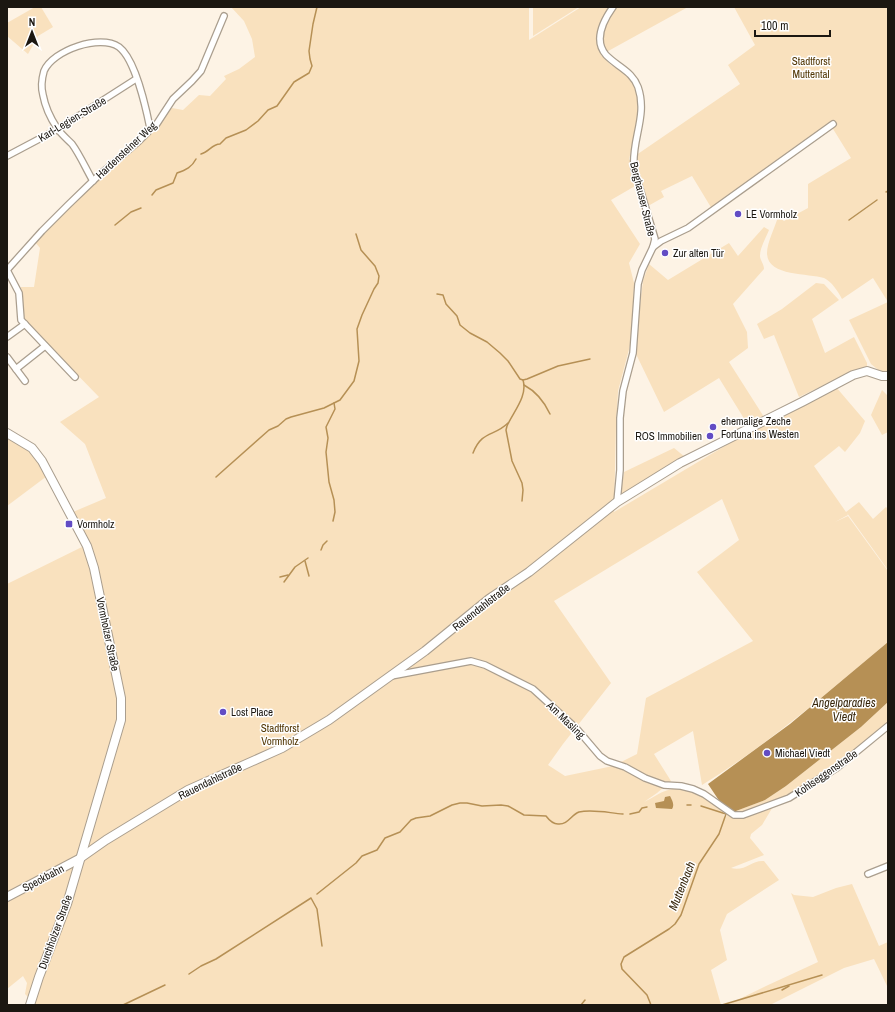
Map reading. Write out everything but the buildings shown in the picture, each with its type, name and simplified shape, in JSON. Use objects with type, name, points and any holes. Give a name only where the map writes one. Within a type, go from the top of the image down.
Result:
[{"type":"street","name":"Berghauser Straße","points":[[613,7],[605,19],[600,32],[600,43],[606,56],[626,70],[634,78],[640,94],[640,124],[633,155],[633,163],[654,239],[653,247],[642,270],[638,284],[633,353],[624,387],[620,418],[620,470],[617,502]]},
{"type":"street","name":"Hardensteiner Weg","points":[[7,270],[42,231],[93,181],[139,141],[150,128],[156,125],[173,99],[201,71],[224,16]]},
{"type":"street","points":[[93,181],[75,149],[58,129],[46,106],[42,94],[42,82],[45,70],[55,58],[64,52],[94,42],[113,44],[120,48],[131,62],[150,128]]},
{"type":"street","name":"Karl-Legien-Straße","points":[[7,156],[58,129],[136,79]]},
{"type":"street","points":[[653,247],[661,241],[688,228],[833,124]]},
{"type":"street","points":[[7,270],[19,293],[20,317],[45,346],[76,377]]},
{"type":"street","points":[[7,337],[25,324]]},
{"type":"street","points":[[16,369],[45,346]]},
{"type":"street","points":[[7,357],[25,381]]},
{"type":"street","name":"Rauendahlstraße","points":[[79,859],[106,840],[188,790],[282,748],[334,717],[426,651],[489,599],[529,572],[617,502],[691,457],[853,375],[867,371],[882,376],[888,376]]},
{"type":"street","name":"Vormholzer Straße","points":[[7,433],[28,444],[36,452],[90,554],[120,689],[121,720],[79,859]]},
{"type":"street","name":"Am Masling","points":[[388,677],[472,662],[486,665],[533,689],[578,729],[600,756],[607,761],[626,767],[645,778],[664,785],[693,788],[734,815]]},
{"type":"street","name":"Kohlseggenstraße","points":[[734,815],[743,815],[789,798],[838,767],[888,726]]},
{"type":"street","name":"Speckbahn","points":[[7,897],[79,859]]},
{"type":"street","name":"Durchholzer Straße","points":[[30,1005],[41,970],[67,904],[79,859]]},
{"type":"street","points":[[868,874],[888,866]]},
{"type":"green space","points":[[35,7],[41,7],[53,27],[38,36],[28,54],[7,36],[7,23]]},
{"type":"green space","name":"Stadtforst Vormholz","points":[[231,7],[529,7],[529,40],[581,7],[688,7],[601,55],[611,65],[630,76],[636,88],[639,111],[629,160],[740,84],[728,65],[755,45],[734,7],[888,7],[888,302],[873,278],[842,299],[829,281],[824,278],[790,273],[774,266],[769,261],[767,249],[778,217],[784,221],[808,208],[808,184],[851,158],[830,124],[799,144],[712,209],[692,176],[661,191],[664,197],[648,206],[642,182],[611,200],[640,244],[629,263],[634,283],[632,338],[618,391],[614,512],[745,434],[836,387],[865,421],[860,433],[845,452],[839,446],[814,466],[846,512],[859,502],[873,519],[886,507],[888,509],[888,570],[847,513],[848,515],[835,522],[848,516],[888,571],[888,642],[774,735],[702,785],[693,731],[654,754],[671,781],[644,802],[661,792],[673,789],[684,790],[713,801],[723,811],[724,820],[728,814],[765,800],[786,786],[861,727],[888,702],[888,724],[850,755],[774,805],[762,825],[751,834],[750,838],[764,855],[731,868],[736,869],[755,862],[764,861],[779,880],[727,914],[720,930],[727,960],[711,970],[721,1005],[33,1005],[34,998],[28,997],[25,994],[27,983],[23,976],[7,989],[7,584],[90,543],[73,512],[106,498],[85,444],[60,422],[99,397],[23,319],[21,287],[34,287],[40,248],[35,242],[79,197],[151,134],[172,108],[183,110],[199,95],[210,96],[226,79],[224,76],[239,69],[255,57],[252,39],[244,21]],"holes":[[[722,499],[739,540],[697,572],[753,641],[646,698],[637,754],[613,766],[565,776],[548,765],[611,683],[554,601]]]},
{"type":"green space","points":[[533,7],[579,7],[533,36]]},
{"type":"green space","points":[[764,227],[769,230],[760,253],[760,258],[764,269],[733,304],[747,332],[748,348],[729,362],[764,417],[748,425],[719,378],[664,412],[636,354],[643,281],[649,264],[668,280],[729,243],[738,256]]},
{"type":"green space","points":[[816,283],[824,284],[839,300],[812,319],[825,353],[854,337],[867,363],[867,368],[847,374],[799,397],[774,335],[764,339],[757,324],[782,309]]},
{"type":"green space","points":[[888,302],[888,373],[882,373],[871,364],[849,320]]},
{"type":"green space","points":[[882,390],[888,396],[888,432],[882,435],[871,415]]},
{"type":"green space","points":[[7,437],[26,446],[37,459],[47,476],[7,506]]},
{"type":"green space","points":[[674,448],[685,457],[620,496],[624,472]]},
{"type":"green space","points":[[852,884],[879,946],[888,942],[888,988],[874,959],[844,968],[770,1005],[727,1005],[818,962],[791,893],[794,895],[813,897],[836,888]]},
{"type":"water","name":"Angelparadies Viedt","points":[[888,642],[888,702],[861,727],[786,786],[765,800],[728,814],[708,784],[790,724]]},
{"type":"water","points":[[670,796],[673,804],[672,809],[656,808],[655,803],[664,801],[665,797]]},
{"type":"waterway","points":[[201,154],[215,145],[220,144],[226,138],[246,130],[258,121],[268,110],[277,106],[294,82],[309,73],[312,66],[309,51],[317,7]]},
{"type":"waterway","points":[[152,195],[156,190],[173,183],[177,173],[188,168],[196,159]]},
{"type":"waterway","points":[[849,220],[877,200]]},
{"type":"waterway","points":[[115,225],[131,212],[141,208]]},
{"type":"waterway","points":[[216,477],[269,430],[278,426],[286,419],[324,408],[340,400],[354,381],[359,361],[357,329],[362,315],[378,283],[379,276],[375,266],[361,250],[356,234]]},
{"type":"waterway","points":[[437,294],[443,295],[446,304],[457,316],[460,325],[470,333],[487,342],[500,353],[508,361],[520,379],[523,380],[524,386],[522,398],[506,430],[512,461],[522,483],[522,501]]},
{"type":"waterway","points":[[523,380],[558,366],[590,359]]},
{"type":"waterway","points":[[524,385],[540,397],[550,414]]},
{"type":"waterway","points":[[333,521],[335,512],[334,500],[329,482],[326,452],[328,438],[326,427],[335,409],[334,403]]},
{"type":"waterway","points":[[473,453],[484,437],[508,423]]},
{"type":"waterway","points":[[321,550],[327,541]]},
{"type":"waterway","points":[[284,582],[295,567],[308,558]]},
{"type":"waterway","points":[[305,561],[309,576]]},
{"type":"waterway","points":[[280,577],[288,575]]},
{"type":"waterway","points":[[317,894],[356,863],[362,856],[377,850],[385,838],[400,832],[411,820],[430,816],[452,805],[467,803],[482,806],[508,806],[524,815],[546,816],[551,822],[558,824],[564,823],[576,813],[584,811],[623,814]]},
{"type":"waterway","name":"Muttenbach","points":[[651,1005],[647,995],[622,969],[621,964],[624,957],[669,929],[675,924],[681,915],[699,864],[719,834],[726,814],[701,806]]},
{"type":"waterway","points":[[630,814],[639,812],[642,808],[647,807]]},
{"type":"waterway","points":[[189,974],[216,959],[311,898],[317,909],[322,946]]},
{"type":"waterway","points":[[722,1005],[822,975]]},
{"type":"waterway","points":[[123,1005],[165,985]]},
{"type":"waterway","points":[[782,990],[789,986]]},
{"type":"waterway","points":[[581,1005],[585,1000]]},
{"type":"place","name":"LE Vormholz","points":[[738,214]]},
{"type":"place","name":"Zur alten Tür","points":[[665,253]]},
{"type":"place","name":"ehemalige Zeche Fortuna ins Westen","points":[[713,427]]},
{"type":"place","name":"ROS Immobilien","points":[[710,436]]},
{"type":"place","name":"Vormholz","points":[[69,524]]},
{"type":"place","name":"Lost Place","points":[[223,712]]},
{"type":"place","name":"Michael Viedt","points":[[767,753]]},
{"type":"park label","name":"Stadtforst Muttental","points":[[811,67]]}]
